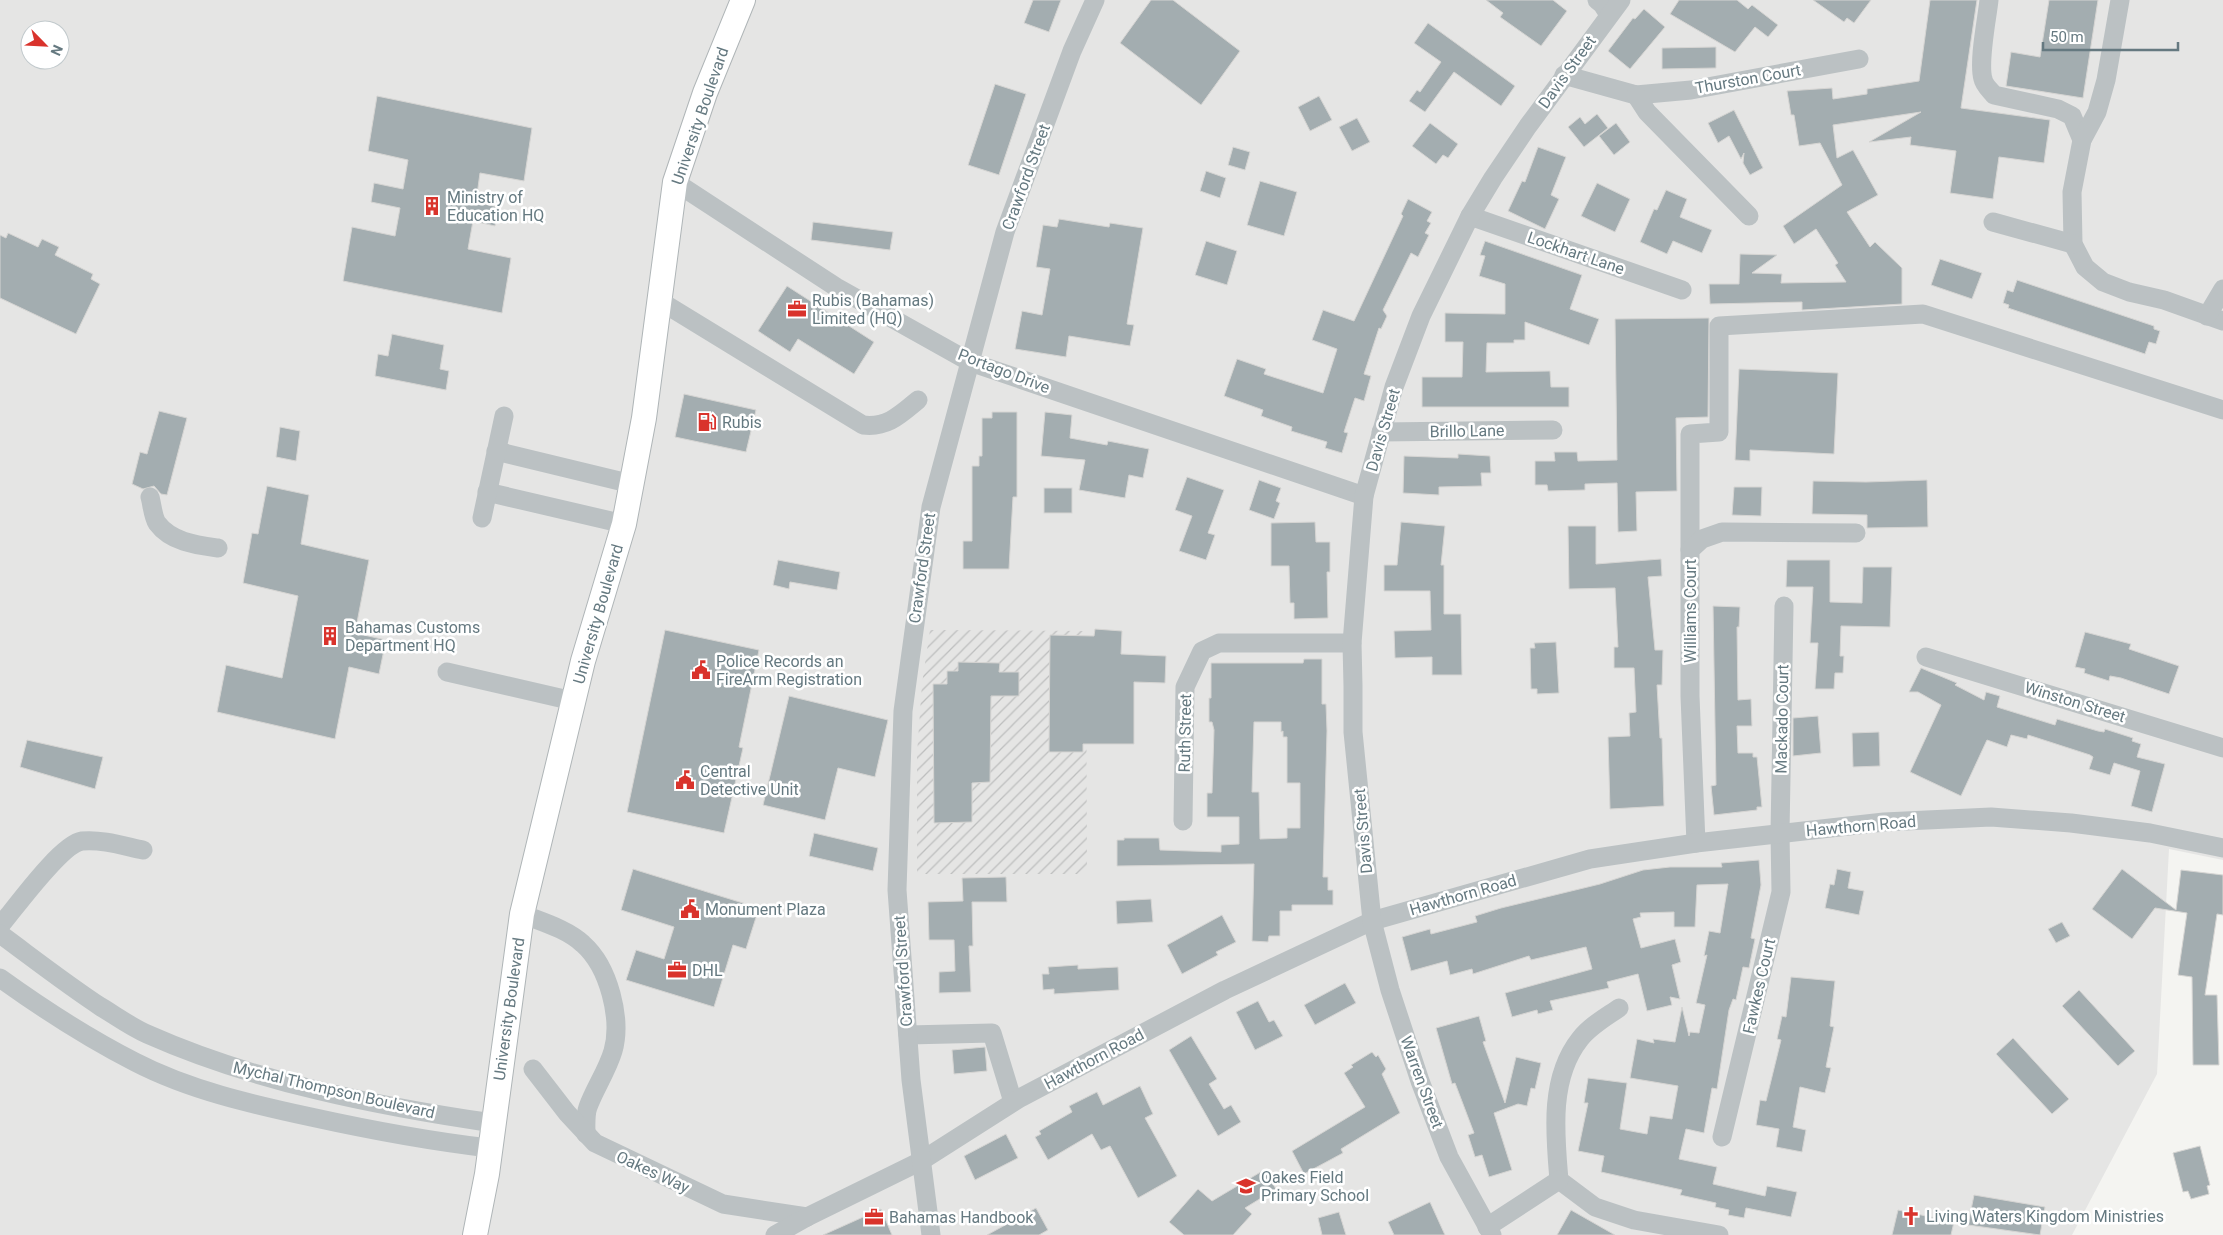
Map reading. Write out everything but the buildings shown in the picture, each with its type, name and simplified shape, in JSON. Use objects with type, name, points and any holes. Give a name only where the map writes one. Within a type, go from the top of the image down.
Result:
[{"type":"main road","name":"University Boulevard","points":[[475,1235],[493,1123],[522,914],[573,701],[624,524],[632,484],[644,418],[675,182],[738,2]]},
{"type":"street","name":"Crawford Street","points":[[931,1235],[908,1035],[897,890],[903,712],[930,507],[1005,232],[1072,51],[1095,0]]},
{"type":"street","points":[[1597,0],[1610,15]]},
{"type":"street","name":"Davis Street","points":[[1372,921],[1354,732],[1352,643],[1364,496],[1381,432],[1394,387],[1421,316],[1470,216],[1493,178],[1564,75],[1622,0]]},
{"type":"street","points":[[1989,0],[1982,66],[1982,79],[1987,88],[1994,95],[2058,109],[2072,116],[2082,140]]},
{"type":"street","points":[[2120,0],[2106,80],[2097,112],[2082,140],[2072,192],[2073,244],[2086,268],[2103,282],[2129,292],[2164,300],[2215,319],[2223,289]]},
{"type":"street","name":"Thurston Court","points":[[1564,75],[1636,95],[1691,90],[1859,59]]},
{"type":"street","points":[[1636,95],[1647,112],[1749,216]]},
{"type":"street","name":"Portago Drive","points":[[675,182],[836,287],[970,362],[1364,496]]},
{"type":"street","name":"Lockhart Lane","points":[[1470,216],[1682,290]]},
{"type":"street","points":[[1993,222],[2073,244]]},
{"type":"street","points":[[660,301],[863,425],[876,427],[893,420],[918,400]]},
{"type":"street","points":[[1690,550],[1690,434],[1719,432],[1719,326],[1923,314],[2223,410]]},
{"type":"street","points":[[482,518],[504,416]]},
{"type":"street","name":"Brillo Lane","points":[[1381,432],[1554,430]]},
{"type":"street","points":[[496,452],[632,484]]},
{"type":"street","points":[[487,492],[624,524]]},
{"type":"street","points":[[150,497],[156,522],[172,537],[193,544],[218,548]]},
{"type":"street","name":"Williams Court","points":[[1696,843],[1690,696],[1690,550],[1702,539],[1722,532],[1856,533]]},
{"type":"street","name":"Mackado Court","points":[[1780,833],[1784,606]]},
{"type":"street","name":"Ruth Street","points":[[1183,821],[1185,687],[1202,651],[1220,643],[1352,643]]},
{"type":"street","name":"Winston Street","points":[[1926,657],[2223,748]]},
{"type":"street","points":[[447,672],[573,701]]},
{"type":"street","name":"Hawthorn Road","points":[[775,1235],[807,1217],[921,1161],[1013,1102],[1225,990],[1372,921],[1590,859],[1780,833],[1884,822],[1991,816],[2111,828],[2223,848]]},
{"type":"street","name":"Fawkes Court","points":[[1722,1138],[1781,892],[1780,833]]},
{"type":"street","points":[[0,926],[58,856],[72,844],[90,841],[143,850]]},
{"type":"street","points":[[522,914],[570,934],[584,944],[599,965],[613,1007],[616,1039],[612,1054],[587,1109],[586,1134]]},
{"type":"street","name":"Warren Street","points":[[1372,921],[1390,990],[1420,1081],[1449,1157],[1490,1231]]},
{"type":"street","name":"Mychal Thompson Boulevard","points":[[0,934],[64,983],[146,1034],[226,1066],[420,1112],[493,1123]]},
{"type":"street","name":"Mychal Thompson Boulevard","points":[[0,978],[101,1044],[136,1062],[189,1084],[260,1106],[383,1133],[489,1148]]},
{"type":"street","points":[[1559,1180],[1556,1102],[1566,1064],[1580,1039],[1619,1008]]},
{"type":"street","points":[[908,1035],[992,1033],[1013,1102]]},
{"type":"street","name":"Oakes Way","points":[[533,1069],[566,1113],[595,1143],[723,1204],[807,1217]]},
{"type":"street","points":[[1490,1231],[1559,1180]]},
{"type":"street","points":[[1559,1180],[1595,1207],[1634,1220],[1719,1235]]},
{"type":"shaded area","points":[[0,0],[2223,0],[2223,860],[2169,849],[2157,1074],[2072,1235],[0,1235]]},
{"type":"shaded area","points":[[930,630],[1086,631],[1087,874],[917,874],[917,754],[922,684]]},
{"type":"place","name":"Ministry of Education HQ","points":[[432,206]]},
{"type":"place","name":"Rubis (Bahamas) Limited (HQ)","points":[[797,309]]},
{"type":"place","name":"Rubis","points":[[707,422]]},
{"type":"place","name":"Bahamas Customs Department HQ","points":[[330,636]]},
{"type":"place","name":"Police Records an FireArm Registration","points":[[701,670]]},
{"type":"place","name":"Central Detective Unit","points":[[685,780]]},
{"type":"place","name":"Monument Plaza","points":[[690,909]]},
{"type":"place","name":"DHL","points":[[677,970]]},
{"type":"place","name":"Oakes Field Primary School","points":[[1246,1186]]},
{"type":"place","name":"Living Waters Kingdom Ministries","points":[[1911,1216]]},
{"type":"place","name":"Bahamas Handbook","points":[[874,1217]]}]
